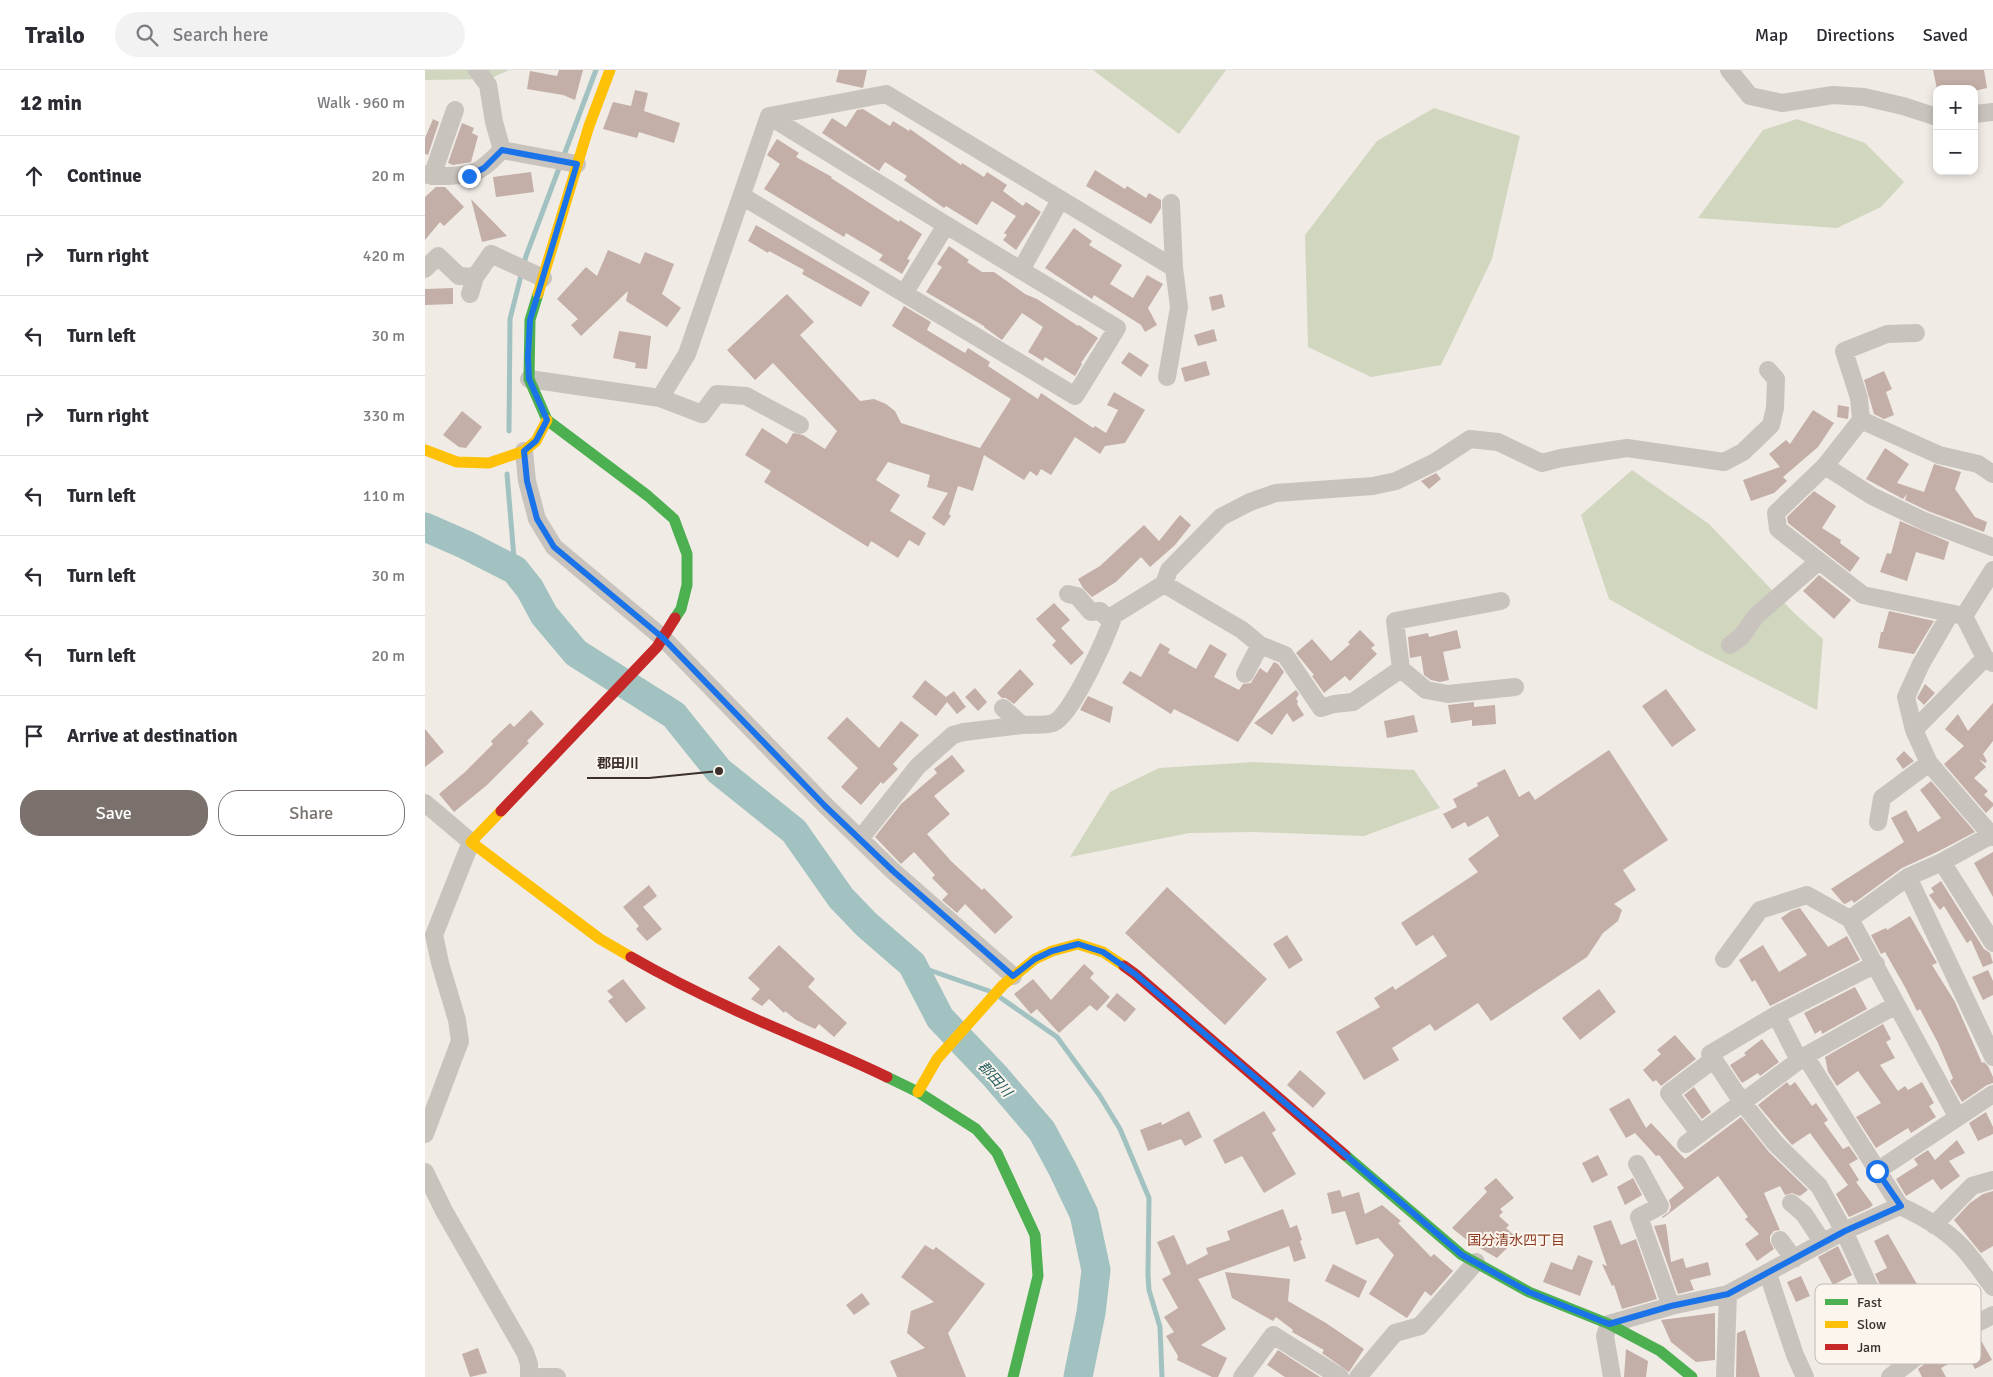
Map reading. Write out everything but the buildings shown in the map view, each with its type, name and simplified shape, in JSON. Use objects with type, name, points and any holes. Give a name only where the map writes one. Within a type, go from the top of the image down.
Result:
[{"type":"street","points":[[477,70],[488,85],[494,122],[502,150]]},
{"type":"street","points":[[425,1134],[428,1114],[460,1041],[457,1020],[440,963],[434,935],[471,842],[579,730],[660,642],[681,609],[687,585],[687,554],[674,519],[648,496],[547,420],[529,379],[530,320],[537,275],[572,163],[589,126],[610,70]]},
{"type":"street","points":[[1729,70],[1751,96],[1758,98],[1782,103],[1833,96],[1864,97],[1903,106],[1933,116]]},
{"type":"street","points":[[769,116],[886,94],[1174,268]]},
{"type":"street","points":[[455,110],[428,175],[469,176],[484,168],[502,150]]},
{"type":"street","points":[[1978,114],[1993,112]]},
{"type":"street","points":[[742,196],[905,292],[1075,396],[1117,328],[946,226],[769,116]]},
{"type":"street","points":[[660,398],[687,354],[769,116]]},
{"type":"street","points":[[502,150],[572,163]]},
{"type":"street","points":[[1021,270],[1061,200]]},
{"type":"street","points":[[1167,377],[1179,307],[1174,268],[1171,203]]},
{"type":"street","points":[[905,292],[946,226]]},
{"type":"street","points":[[425,270],[438,256],[459,276],[473,286],[491,254],[537,275]]},
{"type":"street","points":[[1914,730],[1989,660],[1957,615],[1863,595],[1778,529],[1776,513],[1825,466],[1861,420],[1859,398],[1844,351],[1887,334],[1916,333]]},
{"type":"street","points":[[861,840],[918,766],[953,735],[964,732],[1053,722],[1066,713],[1106,638],[1113,615],[1164,584],[1169,570],[1204,532],[1221,517],[1251,502],[1277,493],[1373,486],[1396,481],[1435,462],[1470,439],[1498,442],[1542,463],[1561,458],[1627,448],[1724,462],[1743,452],[1771,425],[1775,408],[1775,379],[1768,370]]},
{"type":"street","points":[[529,379],[660,398],[702,414],[717,394],[746,396],[800,425]]},
{"type":"street","points":[[425,450],[457,462],[489,463],[524,451],[536,441],[547,420]]},
{"type":"street","points":[[1861,420],[1939,455],[1978,464],[1993,474]]},
{"type":"street","points":[[524,451],[527,481],[537,519],[554,547],[660,642],[825,806],[1008,980]]},
{"type":"street","points":[[1825,466],[1872,496],[1924,521],[1993,547]]},
{"type":"street","points":[[1730,645],[1741,637],[1757,616],[1819,561]]},
{"type":"street","points":[[1850,919],[1907,877],[1942,862],[1992,836],[1929,763],[1914,730],[1906,697],[1921,664],[1993,570]]},
{"type":"street","points":[[1164,584],[1242,630],[1260,645],[1285,655],[1321,708],[1334,704],[1353,702],[1401,669]]},
{"type":"street","points":[[1068,594],[1077,596],[1091,612],[1100,611],[1111,621]]},
{"type":"street","points":[[1501,601],[1395,621],[1401,669],[1426,690],[1448,694],[1515,687]]},
{"type":"street","points":[[1245,674],[1260,645]]},
{"type":"street","points":[[1003,708],[1022,725]]},
{"type":"street","points":[[1878,822],[1882,798],[1929,763]]},
{"type":"street","points":[[425,804],[471,842],[600,939],[671,980],[734,1010],[857,1062],[918,1092],[976,1129],[997,1153],[1035,1235],[1038,1276],[1013,1377]]},
{"type":"street","points":[[1942,862],[1993,943]]},
{"type":"street","points":[[1907,877],[1993,1058]]},
{"type":"street","points":[[1724,959],[1760,910],[1807,895],[1850,919],[1957,1116]]},
{"type":"street","points":[[918,1092],[937,1059],[1008,980],[1035,959],[1052,951],[1078,944],[1103,952],[1135,974],[1462,1255],[1529,1292],[1609,1324],[1660,1351],[1692,1377]]},
{"type":"street","points":[[1868,1284],[1845,1231],[1819,1186],[1777,1144],[1742,1102],[1710,1054],[1776,1015],[1876,964]]},
{"type":"street","points":[[1686,1144],[1802,1058],[1895,1004]]},
{"type":"street","points":[[1776,1015],[1802,1058],[1901,1206],[1934,1224],[1962,1247],[1993,1287]]},
{"type":"street","points":[[1700,1134],[1669,1093],[1714,1059]]},
{"type":"street","points":[[1877,1171],[1957,1116],[1993,1094]]},
{"type":"street","points":[[1637,1164],[1660,1206],[1639,1217],[1671,1306]]},
{"type":"street","points":[[425,1172],[444,1212],[525,1352],[529,1364],[529,1377]]},
{"type":"street","points":[[1934,1224],[1972,1186],[1993,1180]]},
{"type":"street","points":[[1791,1203],[1804,1214],[1823,1243]]},
{"type":"street","points":[[1609,1324],[1671,1306],[1728,1294],[1845,1231],[1901,1206]]},
{"type":"street","points":[[1781,1240],[1794,1259]]},
{"type":"street","points":[[1358,1377],[1395,1333],[1420,1326],[1476,1262]]},
{"type":"street","points":[[1768,1274],[1795,1355],[1805,1377]]},
{"type":"street","points":[[1725,1377],[1728,1294]]},
{"type":"street","points":[[1981,1321],[1993,1315]]},
{"type":"street","points":[[1609,1324],[1605,1336],[1612,1377]]},
{"type":"street","points":[[1242,1377],[1273,1335],[1341,1377]]},
{"type":"street","points":[[1890,1377],[1906,1364]]},
{"type":"street","points":[[541,1377],[557,1377]]},
{"type":"green space","points":[[425,70],[509,70],[489,79],[425,80]]},
{"type":"green space","points":[[1093,70],[1226,70],[1179,134]]},
{"type":"green space","points":[[1434,108],[1520,136],[1492,259],[1441,365],[1371,377],[1308,347],[1305,235],[1377,141]]},
{"type":"green space","points":[[1797,119],[1865,143],[1904,182],[1881,207],[1837,228],[1698,218],[1763,130]]},
{"type":"green space","points":[[1632,470],[1709,524],[1793,612],[1823,639],[1817,710],[1699,650],[1609,599],[1581,515]]},
{"type":"green space","points":[[1254,762],[1414,770],[1440,808],[1364,836],[1254,832],[1189,833],[1070,857],[1110,792],[1159,768]]},
{"type":"waterway","points":[[509,431],[510,319],[526,256],[596,70]]},
{"type":"waterway","points":[[507,474],[515,570]]},
{"type":"waterway","name":"郡田川","points":[[425,527],[515,570],[530,589],[544,615],[576,653],[674,715],[719,771],[794,831],[841,898],[867,925],[912,964],[940,1018],[995,1076],[1042,1131],[1084,1214],[1096,1270],[1091,1313],[1078,1377]]},
{"type":"waterway","points":[[912,964],[989,991]]},
{"type":"waterway","points":[[1001,998],[1057,1037],[1100,1096],[1120,1129],[1149,1198],[1149,1290],[1160,1327],[1162,1377]]},
{"type":"traffic: fast","points":[[538,294],[530,320],[529,379],[547,420],[648,496],[674,519],[687,554],[687,585],[681,609],[675,618]]},
{"type":"traffic: fast","points":[[887,1077],[918,1092],[976,1129],[997,1153],[1035,1235],[1038,1276],[1013,1377]]},
{"type":"traffic: fast","points":[[1345,1155],[1462,1255],[1529,1292],[1609,1324],[1660,1351],[1692,1377]]},
{"type":"traffic: slow","points":[[538,294],[589,126],[610,70]]},
{"type":"traffic: slow","points":[[425,450],[457,462],[489,463],[524,451],[536,441],[547,420]]},
{"type":"traffic: slow","points":[[501,811],[471,842],[600,939],[631,957]]},
{"type":"traffic: slow","points":[[918,1092],[937,1059],[1003,985],[1035,959],[1052,951],[1078,944],[1103,952],[1124,966]]},
{"type":"traffic: jam","points":[[501,811],[657,647],[675,618]]},
{"type":"traffic: jam","points":[[631,957],[720,1003],[887,1077]]},
{"type":"traffic: jam","points":[[1124,966],[1345,1155]]},
{"type":"place","name":"郡田川","points":[[719,771]]},
{"type":"district","name":"国分清水四丁目","points":[[1516,1240]]},
{"type":"route","points":[[469,176],[484,168],[502,150],[577,164],[530,320],[529,379],[547,420],[536,441],[524,451],[527,481],[537,519],[554,547],[663,638],[825,806],[893,871],[1013,976],[1035,959],[1052,951],[1078,944],[1103,952],[1135,974],[1236,1059],[1462,1255],[1529,1292],[1609,1324],[1671,1306],[1728,1294],[1845,1231],[1901,1206],[1877,1171]]}]
